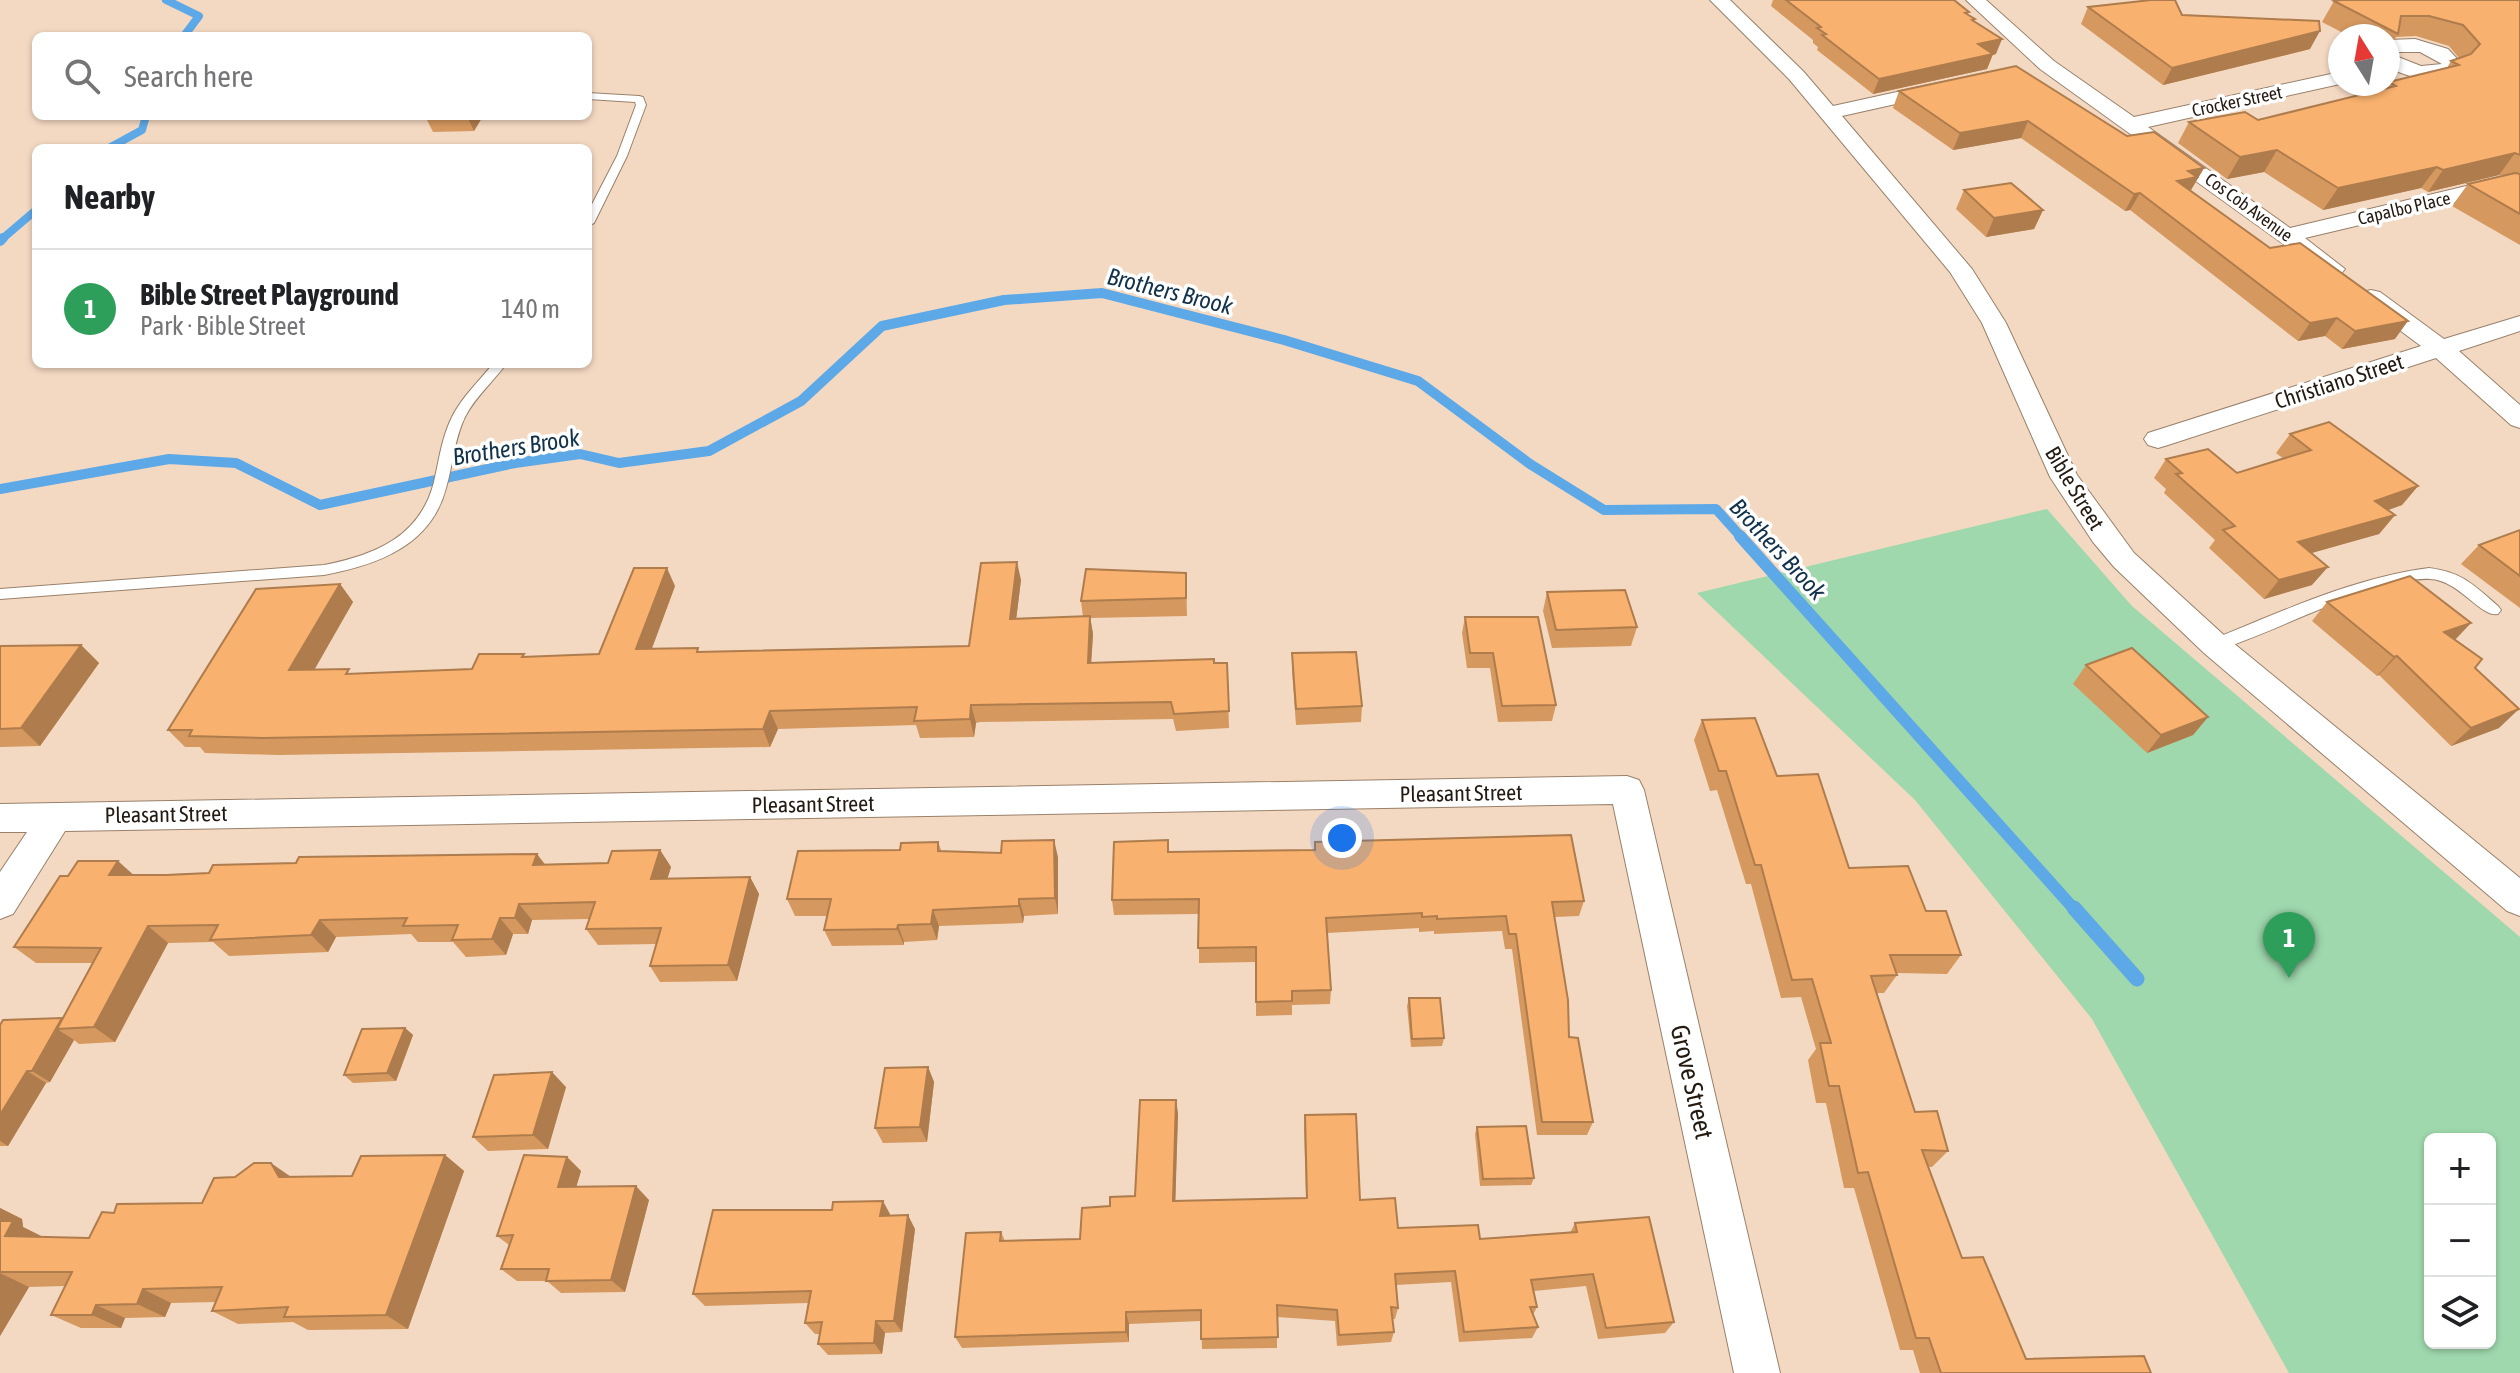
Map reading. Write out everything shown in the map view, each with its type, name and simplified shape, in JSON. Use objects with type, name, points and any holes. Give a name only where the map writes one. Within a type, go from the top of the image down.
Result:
[{"type":"street","name":"Bible Street","points":[[1719,0],[1778,55],[1934,236],[1980,298],[2064,477],[2103,535],[2158,594],[2215,645],[2520,900]]},
{"type":"street","name":"Cos Cob Avenue","points":[[1975,0],[2047,65],[2288,235],[2439,347],[2520,419]]},
{"type":"street","points":[[2400,45],[2429,49],[2446,57],[2453,65],[2446,72],[2429,73],[2400,66]]},
{"type":"street","points":[[2016,72],[2047,65]]},
{"type":"street","name":"Crocker Street","points":[[2133,124],[2328,81]]},
{"type":"street","points":[[1828,113],[1953,85]]},
{"type":"street","name":"Capalbo Place","points":[[2288,235],[2500,185],[2520,191]]},
{"type":"street","name":"Christiano Street","points":[[2158,439],[2520,323]]},
{"type":"street","name":"Pleasant Street","points":[[0,818],[1627,790]]},
{"type":"street","name":"Grove Street","points":[[1627,790],[1757,1373]]},
{"type":"street","points":[[0,903],[56,816]]},
{"type":"lane","points":[[592,96],[626,96],[639,99],[641,105],[622,156],[592,215]]},
{"type":"lane","points":[[0,594],[345,566],[379,554],[418,529],[435,502],[459,417],[497,368]]},
{"type":"lane","points":[[2215,645],[2324,601],[2413,575],[2432,573],[2450,577],[2493,610]]},
{"type":"green space","points":[[2047,509],[2132,606],[2520,937],[2520,1373],[2289,1373],[2092,1019],[1915,800],[1697,593]]},
{"type":"building","points":[[1786,0],[1954,0],[1975,19],[1972,20],[2002,39],[1978,44],[1993,54],[1879,79],[1822,35],[1826,34],[1817,28],[1821,27]]},
{"type":"building","points":[[2175,0],[2182,15],[2319,21],[2320,31],[2172,68],[2088,7]]},
{"type":"building","points":[[2520,0],[2520,155],[2515,153],[2443,170],[2437,167],[2338,188],[2277,150],[2240,157],[2189,122],[2245,112],[2258,120],[2355,96],[2400,96],[2400,79],[2459,65],[2451,61],[2471,54],[2480,44],[2463,25],[2429,16],[2401,16],[2400,24],[2379,24],[2334,1]]},
{"type":"building","points":[[2016,66],[2127,136],[2154,132],[2204,168],[2188,171],[2197,177],[2177,181],[2270,248],[2300,243],[2408,321],[2355,331],[2337,318],[2310,323],[2140,193],[2134,194],[2028,121],[1960,133],[1899,91]]},
{"type":"building","points":[[2520,174],[2520,214],[2468,184]]},
{"type":"building","points":[[2011,183],[2043,210],[1994,218],[1964,190]]},
{"type":"building","points":[[2329,422],[2418,486],[2375,501],[2395,515],[2298,542],[2328,567],[2279,580],[2223,530],[2235,526],[2176,474],[2182,473],[2166,459],[2208,449],[2237,473],[2311,450],[2290,434]]},
{"type":"building","points":[[2520,530],[2520,576],[2479,545]]},
{"type":"building","points":[[1017,562],[1010,619],[1090,616],[1088,663],[1214,659],[1214,663],[1227,663],[1229,711],[1174,714],[1171,702],[971,705],[970,719],[914,721],[917,707],[770,711],[763,729],[263,738],[189,736],[192,730],[168,730],[256,589],[340,584],[289,670],[349,669],[346,674],[472,669],[479,654],[524,654],[522,657],[599,654],[634,568],[667,568],[636,649],[698,648],[697,652],[969,646],[981,563]]},
{"type":"building","points":[[1086,569],[1186,573],[1186,598],[1081,601]]},
{"type":"building","points":[[2410,576],[2471,623],[2444,632],[2482,659],[2475,668],[2519,709],[2471,728],[2397,656],[2394,657],[2327,602]]},
{"type":"building","points":[[1625,590],[1637,627],[1556,630],[1547,592]]},
{"type":"building","points":[[1465,617],[1538,617],[1556,705],[1502,706],[1493,653],[1470,653]]},
{"type":"building","points":[[81,645],[21,728],[0,729],[0,646]]},
{"type":"building","points":[[2132,648],[2208,717],[2161,735],[2086,665]]},
{"type":"building","points":[[1356,652],[1362,706],[1296,709],[1292,653]]},
{"type":"building","points":[[1755,718],[1777,776],[1818,774],[1849,868],[1908,866],[1926,911],[1946,911],[1961,955],[1890,955],[1897,975],[1871,976],[1915,1112],[1937,1111],[1948,1151],[1922,1150],[1962,1258],[1983,1257],[2026,1359],[2144,1356],[2151,1373],[1941,1373],[1929,1338],[1916,1338],[1868,1172],[1858,1173],[1839,1086],[1829,1086],[1820,1043],[1831,1043],[1812,979],[1792,980],[1761,865],[1755,865],[1726,771],[1719,771],[1702,720]]},
{"type":"building","points":[[1571,835],[1584,901],[1552,902],[1568,1000],[1569,1037],[1578,1038],[1593,1122],[1542,1122],[1516,934],[1509,934],[1506,916],[1437,919],[1437,916],[1422,917],[1422,913],[1326,918],[1331,990],[1292,991],[1292,1001],[1256,1002],[1256,947],[1198,948],[1199,899],[1112,900],[1114,842],[1168,840],[1168,852],[1315,850],[1315,842]]},
{"type":"building","points":[[1054,840],[1055,898],[1019,899],[1019,906],[933,910],[931,924],[898,925],[897,929],[824,930],[831,899],[787,899],[798,851],[900,850],[901,843],[938,842],[938,851],[1001,853],[1002,841]]},
{"type":"building","points":[[660,850],[651,879],[750,877],[728,965],[650,966],[661,928],[586,929],[595,902],[519,904],[515,918],[500,918],[492,939],[452,940],[458,925],[403,926],[407,918],[320,920],[311,935],[210,940],[218,925],[148,926],[94,1027],[57,1029],[101,948],[14,947],[60,876],[68,876],[78,861],[118,861],[109,875],[166,875],[209,873],[213,865],[296,863],[299,857],[537,854],[533,865],[608,863],[612,851]]},
{"type":"building","points":[[1409,998],[1440,998],[1444,1038],[1412,1039]]},
{"type":"building","points":[[62,1018],[32,1071],[27,1071],[0,1115],[0,1025],[3,1020]]},
{"type":"building","points":[[405,1028],[387,1073],[344,1075],[362,1029]]},
{"type":"building","points":[[928,1067],[920,1127],[875,1128],[885,1068]]},
{"type":"building","points":[[552,1072],[533,1135],[473,1137],[494,1075]]},
{"type":"building","points":[[1140,1100],[1176,1100],[1173,1201],[1307,1198],[1305,1115],[1356,1114],[1360,1200],[1395,1198],[1398,1228],[1478,1225],[1480,1239],[1577,1232],[1575,1223],[1649,1217],[1674,1322],[1606,1328],[1593,1274],[1531,1280],[1537,1307],[1530,1307],[1538,1327],[1464,1332],[1455,1271],[1395,1274],[1398,1308],[1391,1307],[1394,1332],[1339,1335],[1337,1310],[1277,1305],[1278,1337],[1201,1339],[1201,1310],[1126,1312],[1126,1332],[955,1337],[966,1233],[1001,1232],[1000,1241],[1080,1239],[1082,1208],[1110,1206],[1110,1197],[1135,1196]]},
{"type":"building","points":[[1526,1126],[1534,1178],[1483,1179],[1477,1127]]},
{"type":"building","points":[[445,1155],[386,1315],[284,1317],[288,1307],[212,1311],[222,1287],[143,1289],[137,1304],[96,1305],[92,1315],[51,1315],[72,1272],[0,1272],[0,1221],[13,1221],[5,1236],[89,1238],[102,1212],[114,1213],[117,1204],[202,1203],[214,1178],[235,1177],[254,1163],[271,1163],[279,1177],[352,1176],[361,1156]]},
{"type":"building","points":[[524,1155],[567,1157],[558,1187],[636,1186],[611,1280],[546,1281],[549,1269],[501,1269],[513,1235],[497,1236]]},
{"type":"building","points":[[883,1201],[880,1216],[908,1215],[894,1321],[876,1321],[874,1343],[818,1344],[822,1322],[805,1323],[811,1291],[693,1294],[713,1210],[832,1210],[833,1202]]},
{"type":"waterway","name":"Brothers Brook","points":[[166,0],[199,16],[187,32]]},
{"type":"waterway","name":"Brothers Brook","points":[[116,144],[142,130],[145,120]]},
{"type":"waterway","name":"Brothers Brook","points":[[1,240],[32,213]]},
{"type":"waterway","name":"Brothers Brook","points":[[0,489],[169,459],[236,463],[320,505],[515,463],[580,454],[619,463],[709,451],[801,401],[882,326],[1004,300],[1102,293],[1284,340],[1418,381],[1530,464],[1604,510],[1716,509],[1742,538]]},
{"type":"waterway","name":"Brothers Brook","points":[[1740,536],[2075,910]]},
{"type":"waterway","name":"Brothers Brook","points":[[2074,908],[2137,979]]},
{"type":"place","name":"Bible Street Playground","points":[[2289,978]]}]
